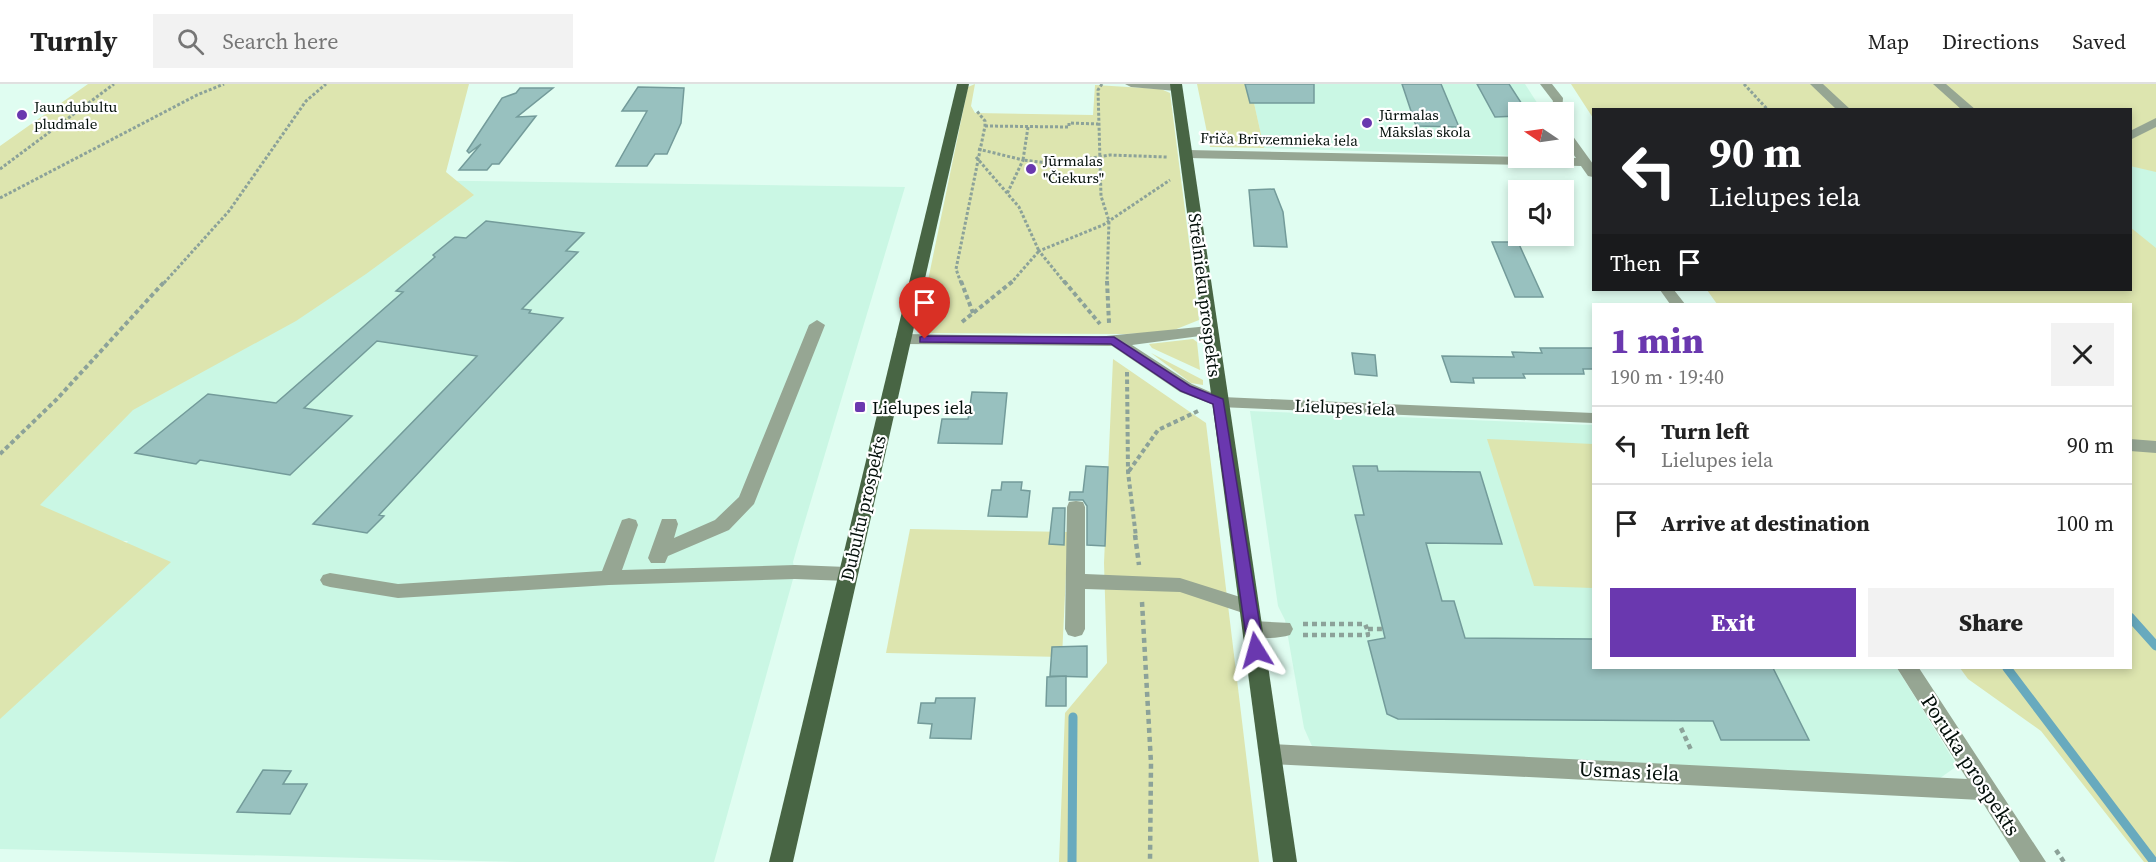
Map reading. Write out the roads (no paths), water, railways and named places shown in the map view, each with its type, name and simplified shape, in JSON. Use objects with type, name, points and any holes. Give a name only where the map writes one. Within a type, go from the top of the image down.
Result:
[{"type":"main road","name":"Dubultu prospekts","points":[[781,862],[963,84]]},
{"type":"main road","name":"Strēlnieku prospekts","points":[[1176,86],[1285,862]]},
{"type":"street","points":[[1131,84],[1176,86]]},
{"type":"street","points":[[1546,84],[1558,102]]},
{"type":"street","points":[[1816,84],[1843,108]]},
{"type":"street","points":[[1939,84],[1968,108]]},
{"type":"street","points":[[2132,135],[2156,122]]},
{"type":"street","points":[[1574,146],[1589,167]]},
{"type":"street","name":"Friča Brīvzemnieka iela","points":[[1188,159],[1589,167]]},
{"type":"street","points":[[661,551],[723,525],[747,500],[817,325]]},
{"type":"street","points":[[903,339],[1114,340],[1171,338],[1209,330]]},
{"type":"street","name":"Lielupes iela","points":[[1114,340],[1186,388],[1219,402],[1592,418]]},
{"type":"street","points":[[2132,445],[2156,447]]},
{"type":"street","points":[[1076,507],[1076,629]]},
{"type":"street","points":[[652,577],[669,524]]},
{"type":"street","points":[[609,578],[629,525]]},
{"type":"street","points":[[330,580],[398,591],[609,578],[795,572],[847,574]]},
{"type":"street","points":[[1077,581],[1180,585],[1250,607]]},
{"type":"street","points":[[1253,629],[1283,629]]},
{"type":"street","name":"Poruka prospekts","points":[[1909,669],[2034,862]]},
{"type":"street","name":"Usmas iela","points":[[1271,754],[1987,790]]},
{"type":"waterway","points":[[2132,619],[2156,646]]},
{"type":"waterway","points":[[2008,669],[2154,862]]},
{"type":"waterway","points":[[1072,862],[1073,717]]},
{"type":"place","name":"Jaundubultu pludmale","points":[[22,115]]},
{"type":"place","name":"Jūrmalas Mākslas skola","points":[[1367,123]]},
{"type":"place","name":"Jūrmalas \"Čiekurs\"","points":[[1031,169]]},
{"type":"place","name":"Lielupes iela","points":[[860,407]]}]
